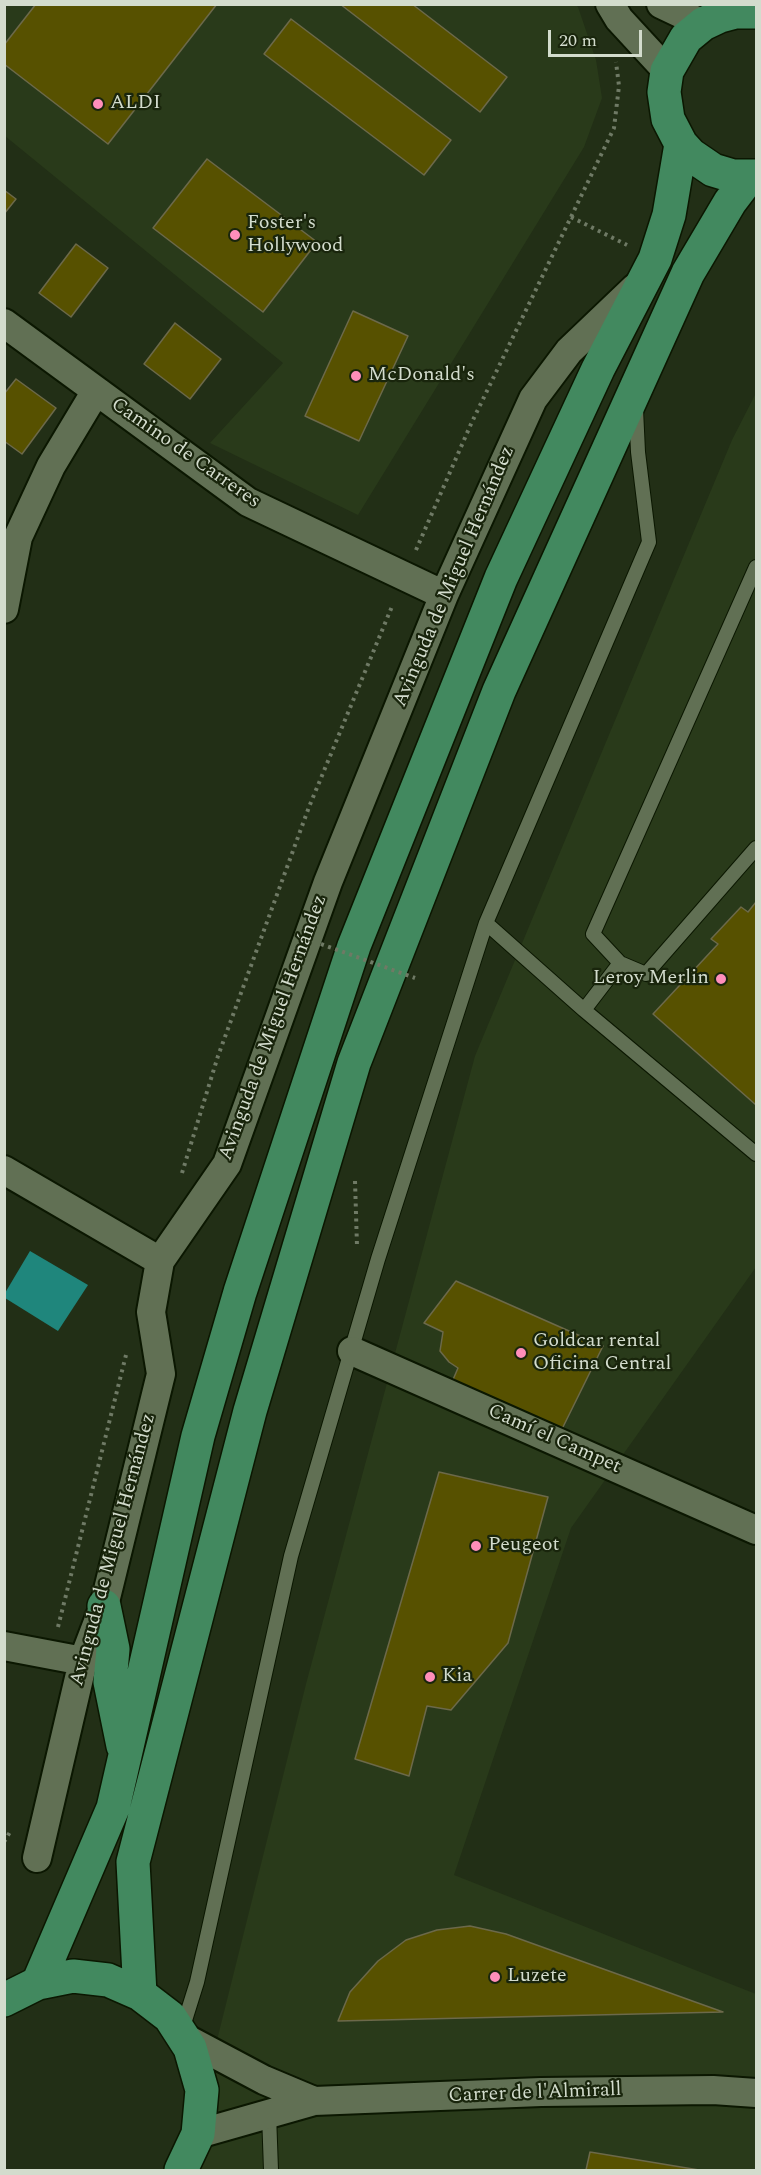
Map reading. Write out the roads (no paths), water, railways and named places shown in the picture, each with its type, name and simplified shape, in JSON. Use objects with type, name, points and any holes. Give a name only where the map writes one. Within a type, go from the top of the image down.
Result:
[{"type":"main road","points":[[754,180],[712,170],[690,155],[681,144],[668,119],[664,92],[667,71],[686,38],[703,24],[720,16],[755,9]]},
{"type":"main road","points":[[38,1983],[113,1808],[198,1436],[240,1292],[354,946],[501,578],[593,380],[654,259],[669,215],[681,144]]},
{"type":"main road","points":[[141,1994],[132,1862],[250,1411],[354,1063],[499,692],[688,273],[730,202],[754,180]]},
{"type":"main road","points":[[104,1606],[113,1649],[110,1682],[125,1756]]},
{"type":"main road","points":[[4,2000],[38,1983],[73,1976],[108,1980],[141,1994],[170,2017],[190,2048],[202,2090],[198,2134],[182,2170]]},
{"type":"street","points":[[610,4],[619,19],[667,71]]},
{"type":"street","points":[[662,4],[703,24]]},
{"type":"street","name":"Avinguda de Miguel Hernández","points":[[37,1858],[83,1661],[104,1606],[161,1374],[151,1312],[160,1261],[227,1164],[328,882],[444,595],[533,399],[569,351],[641,282]]},
{"type":"street","name":"Camino de Carreres","points":[[4,323],[248,502],[444,595]]},
{"type":"street","points":[[4,609],[18,537],[51,466],[96,391]]},
{"type":"street","points":[[4,1170],[160,1261]]},
{"type":"street","name":"Camí el Campet","points":[[352,1351],[756,1530]]},
{"type":"street","points":[[4,1646],[83,1661]]},
{"type":"street","name":"Carrer de l'Almirall","points":[[183,2035],[264,2080],[314,2101]]},
{"type":"street","name":"Carrer de l'Almirall","points":[[198,2134],[314,2101],[541,2092],[712,2090],[756,2093]]},
{"type":"lane","points":[[183,2035],[291,1556],[378,1259],[486,923],[649,542],[638,452],[635,392]]},
{"type":"lane","points":[[756,567],[593,934],[621,963],[646,974],[756,848]]},
{"type":"lane","points":[[486,923],[584,1010],[756,1154]]},
{"type":"lane","points":[[584,1010],[621,963]]},
{"type":"lane","points":[[269,2114],[270,2170]]},
{"type":"water","points":[[30,1251],[88,1285],[58,1331],[5,1298],[5,1293]]},
{"type":"place","name":"ALDI","points":[[98,104]]},
{"type":"place","name":"Foster's Hollywood","points":[[235,235]]},
{"type":"place","name":"McDonald's","points":[[356,376]]},
{"type":"place","name":"Leroy Merlin","points":[[721,979]]},
{"type":"place","name":"Goldcar rental Oficina Central","points":[[521,1353]]},
{"type":"place","name":"Peugeot","points":[[476,1546]]},
{"type":"place","name":"Kia","points":[[430,1677]]},
{"type":"place","name":"Luzete","points":[[495,1977]]}]
